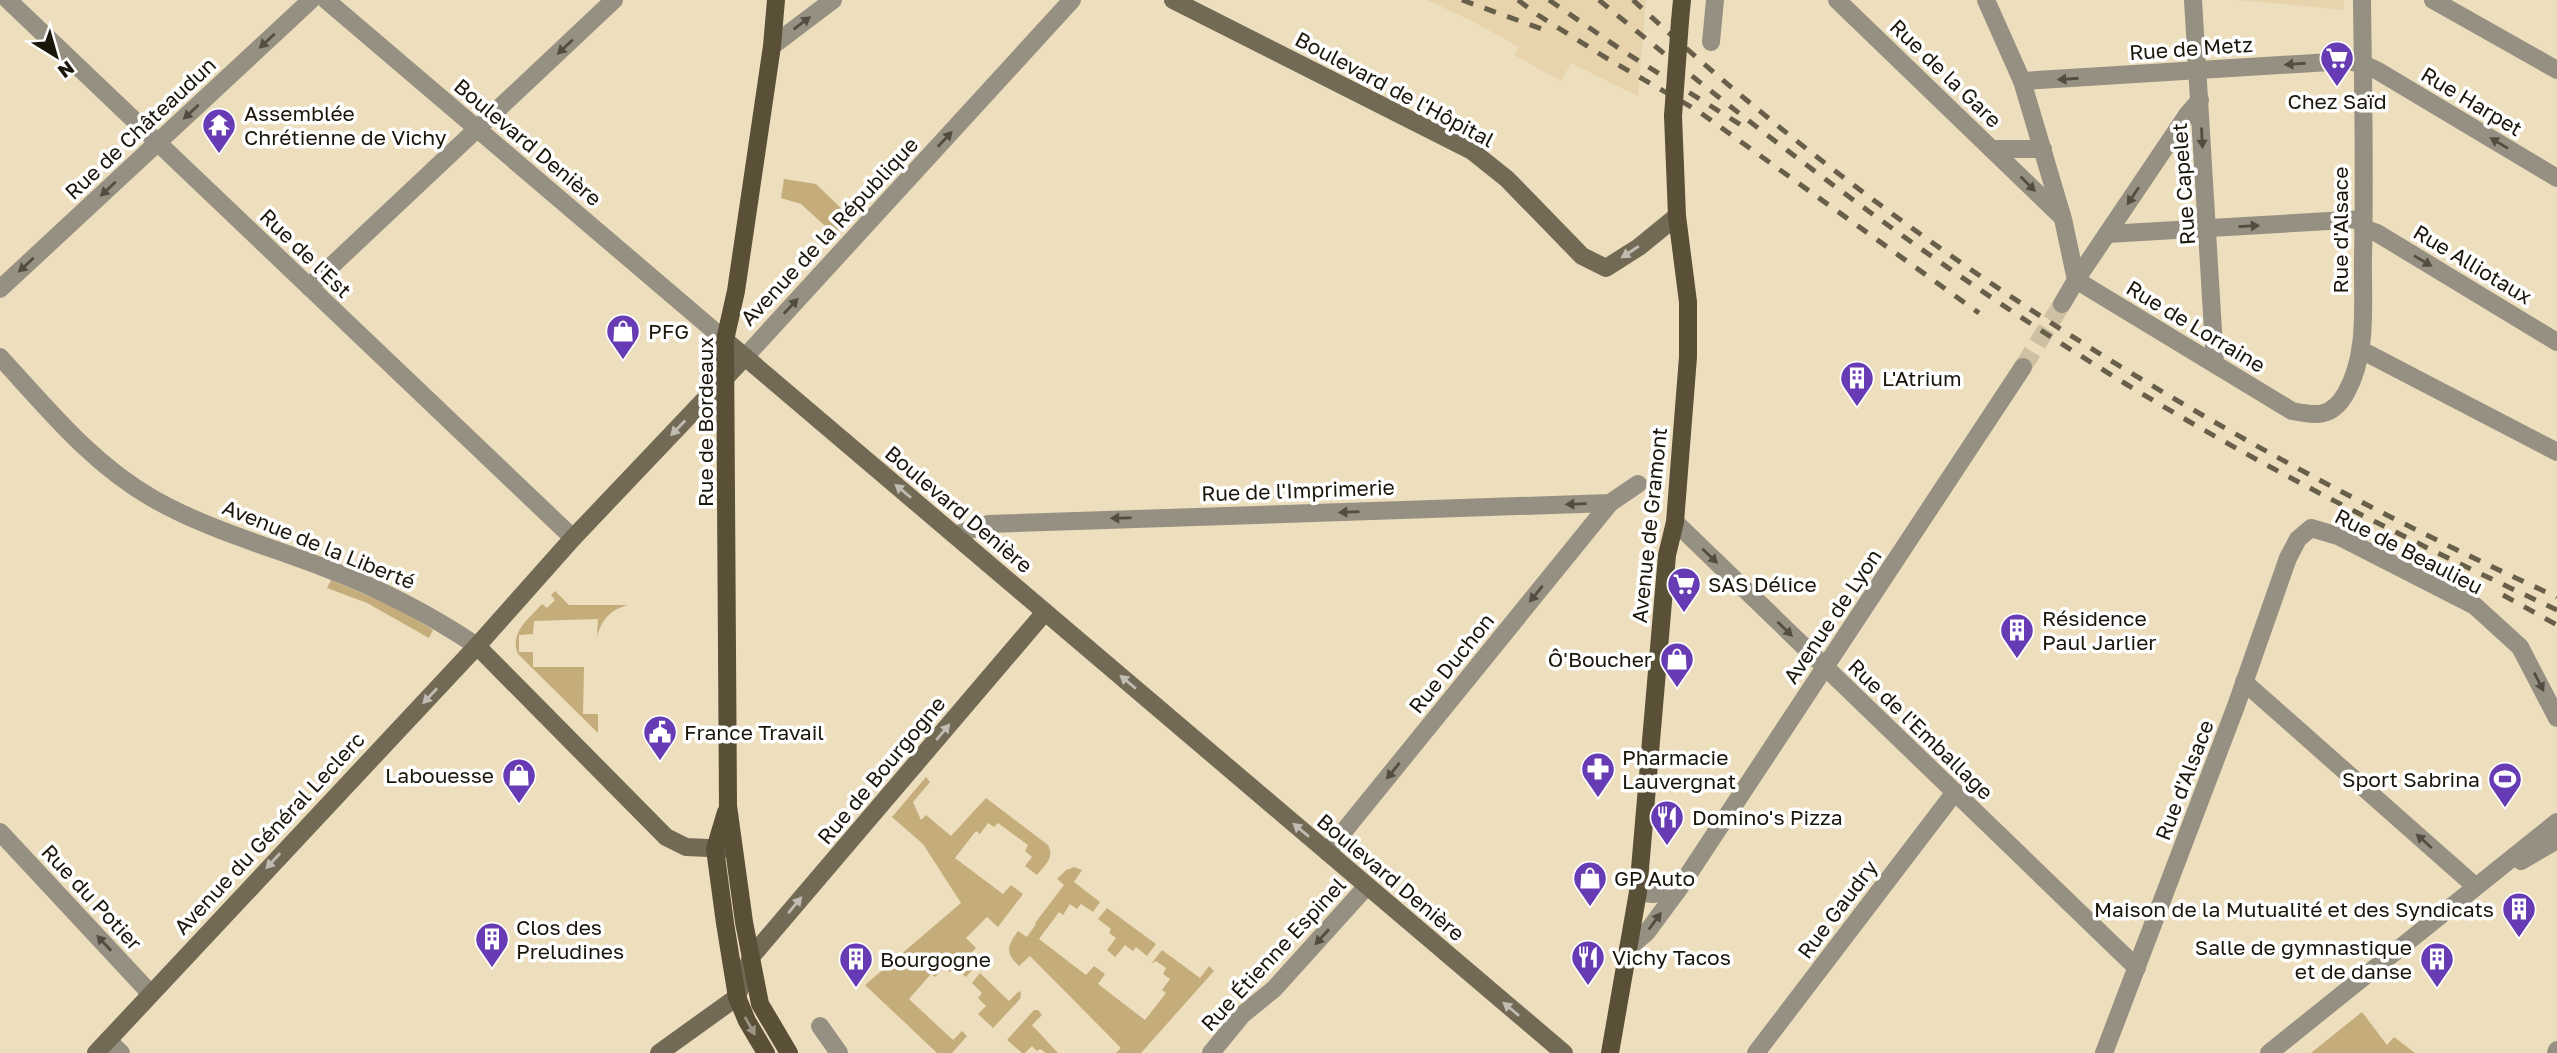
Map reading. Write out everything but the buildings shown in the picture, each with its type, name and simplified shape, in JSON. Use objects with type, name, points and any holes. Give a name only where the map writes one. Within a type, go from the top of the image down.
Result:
[{"type":"main road","name":"Rue de Bordeaux","points":[[735,850],[728,806],[725,340],[736,291],[772,46],[776,0]]},
{"type":"main road","name":"Avenue de Gramont","points":[[1609,1053],[1637,892],[1667,555],[1675,522],[1688,344],[1688,302],[1677,216],[1673,116],[1682,0]]},
{"type":"main road","name":"Rue de Bordeaux","points":[[716,849],[728,806]]},
{"type":"main road","points":[[716,849],[737,997],[747,1021],[766,1053]]},
{"type":"main road","points":[[735,850],[744,922],[760,1004],[789,1053]]},
{"type":"street","name":"Rue de Châteaudun","points":[[0,289],[311,0]]},
{"type":"street","name":"Boulevard Denière","points":[[326,0],[1564,1053]]},
{"type":"street","points":[[309,287],[614,0]]},
{"type":"street","points":[[772,46],[833,0]]},
{"type":"street","name":"Avenue de la République","points":[[477,646],[573,538],[725,379],[1072,0]]},
{"type":"street","name":"Boulevard de l'Hôpital","points":[[1173,0],[1472,151],[1507,179],[1581,256],[1606,268],[1639,247],[1677,216]]},
{"type":"street","points":[[1711,42],[1715,0]]},
{"type":"street","name":"Rue de la Gare","points":[[1837,0],[2063,219]]},
{"type":"street","points":[[1986,0],[2022,81],[2063,219],[2076,280]]},
{"type":"street","name":"Rue Capelet","points":[[2193,0],[2215,365]]},
{"type":"street","name":"Rue d'Alsace","points":[[2292,411],[2316,416],[2332,409],[2345,395],[2361,350],[2362,0]]},
{"type":"street","points":[[2433,0],[2556,67]]},
{"type":"street","name":"Rue de l'Est","points":[[19,3],[158,143],[573,538]]},
{"type":"street","name":"Rue de Metz","points":[[2022,81],[2346,61],[2363,64]]},
{"type":"street","name":"Rue Harpet","points":[[2363,64],[2557,178]]},
{"type":"street","points":[[2062,304],[2187,115],[2200,100]]},
{"type":"street","name":"Rue de la Gare","points":[[1993,149],[2043,149]]},
{"type":"street","points":[[2107,234],[2363,224]]},
{"type":"street","name":"Rue Alliotaux","points":[[2363,224],[2557,342]]},
{"type":"street","name":"Rue de Lorraine","points":[[2076,280],[2292,411]]},
{"type":"street","points":[[2361,350],[2557,452]]},
{"type":"street","name":"Avenue de la Liberté","points":[[0,357],[98,460],[146,494],[184,514],[401,599],[477,646],[666,837],[686,848],[735,850]]},
{"type":"street","name":"Avenue de Lyon","points":[[1628,948],[1647,932],[1678,890],[2024,367]]},
{"type":"street","points":[[1610,503],[1638,484]]},
{"type":"street","name":"Rue de l'Imprimerie","points":[[955,536],[988,524],[1002,523],[1610,503]]},
{"type":"street","name":"Rue Duchon","points":[[1327,852],[1610,503]]},
{"type":"street","name":"Rue de l'Emballage","points":[[1675,522],[2137,968]]},
{"type":"street","name":"Rue d'Alsace","points":[[2104,1053],[2288,558],[2298,539],[2311,528]]},
{"type":"street","name":"Rue de Beaulieu","points":[[2311,528],[2338,536],[2475,606],[2520,647],[2557,718]]},
{"type":"street","name":"Rue de Bourgogne","points":[[751,957],[1045,612]]},
{"type":"street","name":"Avenue du Général Leclerc","points":[[108,1049],[150,993],[477,646]]},
{"type":"street","points":[[2244,682],[2475,886]]},
{"type":"street","name":"Rue Gaudry","points":[[1756,1053],[1955,792]]},
{"type":"street","points":[[2269,1053],[2557,822]]},
{"type":"street","name":"Rue du Potier","points":[[0,832],[150,993]]},
{"type":"street","points":[[2475,886],[2557,841]]},
{"type":"street","name":"Rue Étienne Espinel","points":[[1211,1053],[1242,1015],[1274,989],[1367,886]]},
{"type":"street","points":[[1637,892],[1653,894],[1678,890]]},
{"type":"street","points":[[659,1053],[737,997],[751,957]]},
{"type":"street","points":[[737,997],[760,1004]]},
{"type":"street","points":[[820,1026],[839,1053]]},
{"type":"shaded area","points":[[1427,0],[1646,0],[1638,96],[1571,63],[1561,81],[1514,55],[1519,47]]},
{"type":"shaded area","points":[[2234,0],[2344,0],[2344,10],[2284,4]]},
{"type":"shaded area","points":[[784,179],[816,184],[850,217],[834,234],[801,204],[781,198]]},
{"type":"shaded area","points":[[331,580],[397,608],[433,630],[429,638],[367,603],[327,588]]},
{"type":"shaded area","points":[[555,591],[569,605],[628,605],[608,616],[597,637],[598,619],[534,621],[533,634],[519,635],[519,652],[533,652],[533,667],[584,667],[583,714],[598,714],[598,733],[518,654],[518,632],[542,604],[547,608],[555,600],[551,595]]},
{"type":"shaded area","points":[[926,777],[930,782],[913,802],[921,820],[926,815],[951,836],[986,798],[1048,845],[1050,850],[1048,861],[1037,875],[1025,866],[1032,857],[1025,851],[1028,845],[998,823],[994,827],[988,823],[980,834],[976,831],[955,858],[1003,894],[1011,885],[1023,894],[998,927],[987,917],[966,938],[976,948],[966,958],[975,967],[966,977],[955,968],[950,972],[944,968],[935,977],[931,974],[909,999],[953,1040],[962,1031],[967,1036],[952,1053],[937,1053],[865,985],[961,903],[923,844],[892,817]]},
{"type":"shaded area","points":[[1074,867],[1082,870],[1074,882],[1100,902],[1093,912],[1081,904],[1077,909],[1070,904],[1063,915],[1059,912],[1039,939],[1086,975],[1094,966],[1105,974],[1098,984],[1145,1020],[1166,993],[1162,990],[1170,979],[1163,974],[1166,968],[1156,961],[1151,964],[1162,950],[1200,978],[1209,966],[1214,971],[1141,1053],[1116,1053],[1121,1048],[1030,956],[1019,966],[1011,957],[1010,945],[1018,931],[1027,937],[1064,885],[1057,879],[1066,870]]},
{"type":"shaded area","points":[[1107,908],[1156,944],[1147,956],[1136,947],[1133,951],[1125,945],[1115,957],[1107,950],[1116,938],[1109,933],[1111,929],[1098,919]]},
{"type":"shaded area","points":[[980,973],[1009,1001],[1019,991],[1021,993],[1020,999],[993,1028],[978,1014],[986,1006],[978,998],[982,993],[972,983]]},
{"type":"shaded area","points":[[1034,1010],[1038,1010],[1042,1015],[1032,1025],[1058,1053],[1046,1053],[1040,1049],[1037,1051],[1032,1046],[1022,1053],[1007,1040]]},
{"type":"shaded area","points":[[2362,1012],[2387,1045],[2394,1037],[2415,1053],[2311,1053]]},
{"type":"tunnel","points":[[2023,367],[2062,304]]},
{"type":"railway","points":[[1462,0],[1550,32]]},
{"type":"railway","points":[[1518,0],[1603,56],[1698,111],[1979,313]]},
{"type":"railway","points":[[1549,0],[1623,51],[1749,130]]},
{"type":"railway","points":[[1599,0],[1790,153],[1922,249],[2057,341],[2178,415],[2285,475],[2447,558],[2557,610]]},
{"type":"railway","points":[[1633,0],[1736,91],[1844,178],[1956,259],[2071,336],[2310,475],[2557,597]]},
{"type":"railway","points":[[2503,595],[2557,625]]},
{"type":"place","name":"Chez Saïd","points":[[2337,88]]},
{"type":"place","name":"Assemblée Chrétienne de Vichy","points":[[219,155]]},
{"type":"place","name":"PFG","points":[[623,361]]},
{"type":"place","name":"L'Atrium","points":[[1857,408]]},
{"type":"place","name":"SAS Délice","points":[[1684,614]]},
{"type":"place","name":"Résidence Paul Jarlier","points":[[2017,660]]},
{"type":"place","name":"Ô'Boucher","points":[[1677,689]]},
{"type":"place","name":"France Travail","points":[[660,762]]},
{"type":"place","name":"Pharmacie Lauvergnat","points":[[1598,799]]},
{"type":"place","name":"Labouesse","points":[[519,805]]},
{"type":"place","name":"Sport Sabrina","points":[[2505,809]]},
{"type":"place","name":"Domino's Pizza","points":[[1667,847]]},
{"type":"place","name":"GP Auto","points":[[1590,908]]},
{"type":"place","name":"Maison de la Mutualité et des Syndicats","points":[[2519,939]]},
{"type":"place","name":"Clos des Preludines","points":[[492,969]]},
{"type":"place","name":"Vichy Tacos","points":[[1588,987]]},
{"type":"place","name":"Bourgogne","points":[[856,989]]},
{"type":"place","name":"Salle de gymnastique et de danse","points":[[2437,989]]}]
